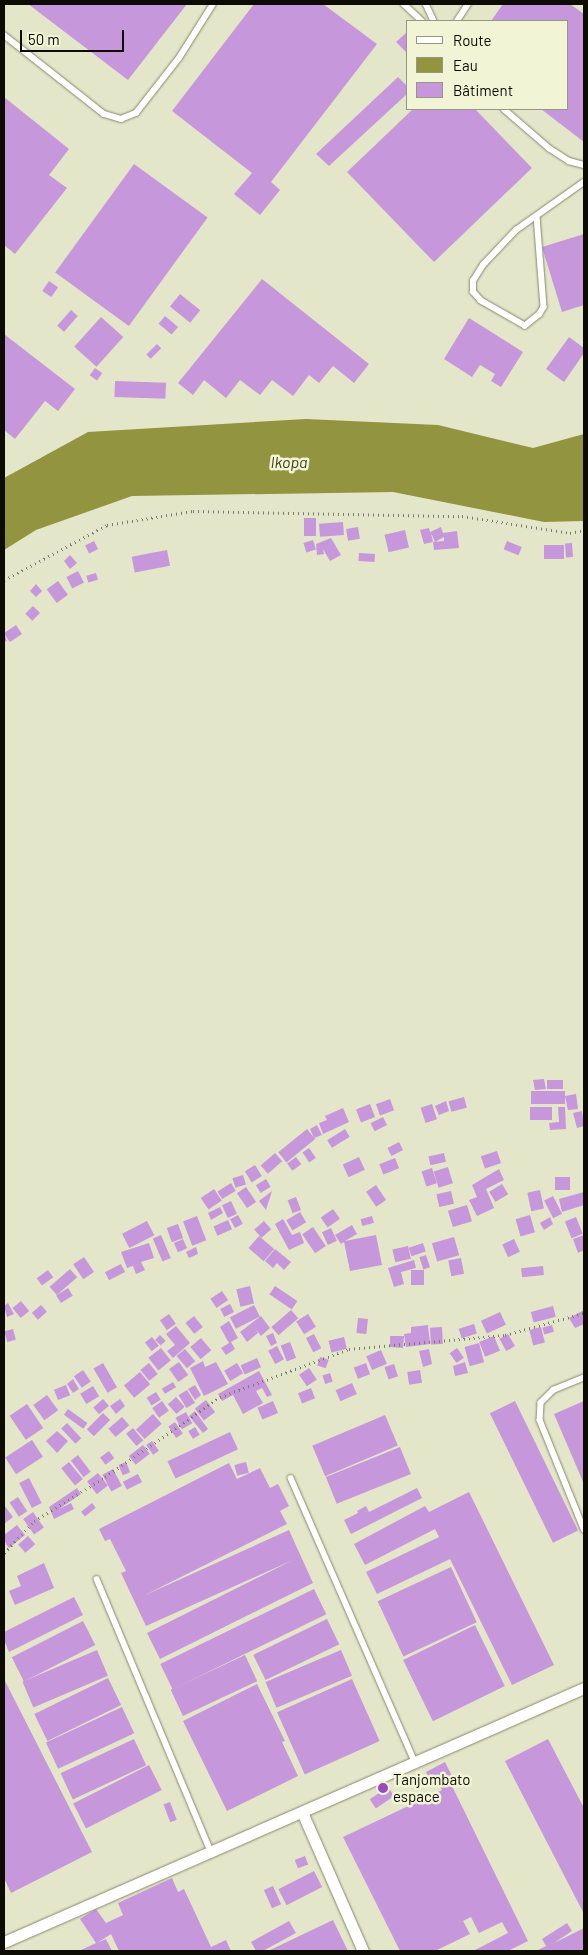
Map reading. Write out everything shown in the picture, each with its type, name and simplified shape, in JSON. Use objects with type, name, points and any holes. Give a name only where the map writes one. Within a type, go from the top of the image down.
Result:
[{"type":"street","points":[[4,1942],[584,1688]]},
{"type":"street","points":[[302,1812],[363,1951]]},
{"type":"lane","points":[[4,35],[104,114],[121,119],[136,113],[179,58],[213,4]]},
{"type":"lane","points":[[404,4],[421,20]]},
{"type":"lane","points":[[426,4],[434,20]]},
{"type":"lane","points":[[458,20],[468,4]]},
{"type":"lane","points":[[505,110],[555,152],[569,161],[584,165]]},
{"type":"lane","points":[[537,216],[544,307],[540,314],[525,326],[481,301],[473,292],[473,281],[483,265],[516,230],[584,182]]},
{"type":"lane","points":[[584,1378],[554,1390],[541,1403],[540,1420],[584,1530]]},
{"type":"lane","points":[[291,1478],[415,1762]]},
{"type":"lane","points":[[97,1579],[212,1851]]},
{"type":"path","points":[[4,580],[108,525],[192,511],[462,516],[570,533],[584,530]]},
{"type":"path","points":[[4,1553],[34,1521],[106,1477],[220,1397],[350,1349],[505,1335],[584,1313]]},
{"type":"water","name":"Ikopa","points":[[306,419],[438,425],[533,448],[584,434],[584,521],[544,522],[393,492],[132,496],[36,530],[4,550],[4,478],[88,432]]},
{"type":"building","points":[[28,4],[187,4],[128,80]]},
{"type":"building","points":[[254,4],[323,4],[377,44],[271,182],[280,190],[260,215],[234,194],[252,173],[172,111]]},
{"type":"building","points":[[503,4],[570,4],[584,14],[584,142],[542,110],[568,110],[568,20],[492,20]]},
{"type":"building","points":[[406,33],[406,52],[396,42]]},
{"type":"building","points":[[398,77],[406,85],[406,95],[329,166],[316,154]]},
{"type":"building","points":[[4,97],[69,149],[49,175],[67,188],[15,254],[4,245]]},
{"type":"building","points":[[412,110],[476,110],[532,168],[434,262],[347,172]]},
{"type":"building","points":[[134,164],[208,217],[129,326],[55,272]]},
{"type":"building","points":[[584,234],[584,305],[562,312],[542,247]]},
{"type":"building","points":[[262,279],[369,364],[354,383],[333,366],[319,383],[309,375],[293,396],[272,380],[260,395],[240,380],[226,398],[204,380],[193,395],[178,383]]},
{"type":"building","points":[[49,281],[58,287],[51,297],[42,291]]},
{"type":"building","points":[[180,294],[200,310],[190,323],[170,306]]},
{"type":"building","points":[[71,310],[78,316],[64,332],[57,326]]},
{"type":"building","points":[[165,316],[178,327],[172,335],[159,324]]},
{"type":"building","points":[[101,317],[123,337],[97,367],[74,347]]},
{"type":"building","points":[[469,318],[523,352],[501,387],[491,381],[495,374],[480,365],[472,377],[444,359]]},
{"type":"building","points":[[4,334],[75,389],[58,411],[45,401],[15,439],[4,430]]},
{"type":"building","points":[[569,337],[584,348],[584,353],[564,382],[546,369]]},
{"type":"building","points":[[157,344],[161,348],[151,359],[146,355]]},
{"type":"building","points":[[95,368],[102,373],[97,381],[90,375]]},
{"type":"building","points":[[115,381],[166,383],[165,399],[114,397]]},
{"type":"building","points":[[304,518],[316,518],[316,536],[304,536]]},
{"type":"building","points":[[343,522],[344,535],[320,537],[319,524]]},
{"type":"building","points":[[358,527],[360,539],[348,541],[346,529]]},
{"type":"building","points":[[441,527],[443,533],[457,531],[459,548],[434,550],[433,542],[424,544],[420,530],[429,528],[430,532]],"holes":[[[444,537],[444,541],[435,542]]]},
{"type":"building","points":[[405,530],[409,548],[389,552],[385,535]]},
{"type":"building","points":[[331,538],[341,555],[330,561],[323,549],[324,554],[317,555],[316,544]]},
{"type":"building","points":[[313,540],[316,550],[306,552],[303,543]]},
{"type":"building","points":[[94,541],[98,549],[89,554],[85,546]]},
{"type":"building","points":[[507,541],[522,547],[518,555],[504,549]]},
{"type":"building","points":[[565,543],[572,543],[573,557],[566,557]]},
{"type":"building","points":[[544,545],[564,545],[564,559],[544,559]]},
{"type":"building","points":[[167,550],[170,566],[135,573],[132,557]]},
{"type":"building","points":[[359,553],[375,554],[374,562],[358,561]]},
{"type":"building","points":[[70,555],[77,563],[70,569],[64,561]]},
{"type":"building","points":[[78,571],[84,583],[72,588],[66,577]]},
{"type":"building","points":[[96,573],[98,580],[88,582],[86,576]]},
{"type":"building","points":[[58,581],[68,595],[57,603],[47,589]]},
{"type":"building","points":[[36,584],[42,591],[36,597],[30,591]]},
{"type":"building","points":[[33,606],[40,613],[32,621],[25,614]]},
{"type":"building","points":[[16,625],[22,634],[10,642],[4,634]]},
{"type":"building","points":[[544,1079],[546,1089],[535,1090],[533,1080]]},
{"type":"building","points":[[547,1080],[563,1080],[563,1089],[547,1089]]},
{"type":"building","points":[[531,1091],[565,1091],[565,1104],[531,1104]]},
{"type":"building","points":[[576,1094],[578,1109],[568,1110],[565,1096]]},
{"type":"building","points":[[464,1097],[467,1108],[451,1112],[449,1101]]},
{"type":"building","points":[[390,1099],[394,1110],[380,1115],[376,1104]]},
{"type":"building","points":[[446,1101],[449,1111],[439,1115],[435,1106]]},
{"type":"building","points":[[370,1104],[375,1117],[361,1122],[356,1109]]},
{"type":"building","points":[[432,1104],[437,1119],[426,1123],[421,1108]]},
{"type":"building","points":[[530,1107],[552,1107],[552,1120],[530,1120]]},
{"type":"building","points":[[558,1107],[565,1107],[566,1129],[550,1130],[549,1123],[559,1122]]},
{"type":"building","points":[[343,1108],[349,1122],[323,1134],[319,1123],[327,1120],[325,1116]]},
{"type":"building","points":[[582,1111],[584,1126],[577,1128],[573,1113]]},
{"type":"building","points":[[383,1117],[387,1125],[375,1131],[371,1123]]},
{"type":"building","points":[[317,1125],[322,1135],[314,1138],[310,1129]]},
{"type":"building","points":[[307,1129],[315,1139],[286,1162],[278,1152]]},
{"type":"building","points":[[345,1129],[350,1137],[332,1148],[327,1140]]},
{"type":"building","points":[[399,1142],[403,1150],[392,1156],[387,1148]]},
{"type":"building","points":[[309,1148],[316,1158],[309,1162],[302,1153]]},
{"type":"building","points":[[497,1151],[501,1163],[485,1169],[481,1156]]},
{"type":"building","points":[[275,1153],[282,1161],[268,1174],[261,1165]]},
{"type":"building","points":[[444,1153],[446,1162],[430,1165],[428,1157]]},
{"type":"building","points":[[296,1157],[301,1164],[292,1171],[287,1163]]},
{"type":"building","points":[[359,1157],[365,1170],[349,1177],[343,1165]]},
{"type":"building","points":[[395,1158],[399,1168],[383,1175],[379,1164]]},
{"type":"building","points":[[255,1165],[262,1176],[252,1182],[245,1171]]},
{"type":"building","points":[[448,1167],[453,1183],[439,1188],[434,1171]]},
{"type":"building","points":[[432,1168],[437,1183],[426,1187],[422,1171]]},
{"type":"building","points":[[499,1169],[504,1180],[486,1189],[494,1208],[477,1216],[469,1200],[477,1197],[472,1185]]},
{"type":"building","points":[[243,1175],[246,1185],[235,1188],[232,1178]]},
{"type":"building","points":[[555,1177],[570,1177],[570,1190],[555,1190]]},
{"type":"building","points":[[266,1179],[271,1187],[261,1193],[256,1185]]},
{"type":"building","points":[[231,1183],[236,1191],[222,1199],[217,1191]]},
{"type":"building","points":[[502,1184],[508,1194],[495,1202],[489,1192]]},
{"type":"building","points":[[376,1185],[386,1200],[376,1207],[366,1192]]},
{"type":"building","points":[[246,1187],[256,1202],[247,1208],[237,1193]]},
{"type":"building","points":[[214,1189],[222,1201],[209,1210],[201,1198]]},
{"type":"building","points":[[540,1190],[544,1209],[531,1211],[527,1193]]},
{"type":"building","points":[[272,1191],[266,1210],[259,1201]]},
{"type":"building","points":[[451,1191],[454,1204],[439,1207],[436,1194]]},
{"type":"building","points":[[584,1192],[584,1205],[562,1212],[559,1199]]},
{"type":"building","points":[[553,1196],[562,1214],[553,1218],[544,1201]]},
{"type":"building","points":[[296,1197],[301,1210],[293,1213],[288,1200]]},
{"type":"building","points":[[231,1201],[237,1214],[228,1218],[222,1205]]},
{"type":"building","points":[[467,1205],[472,1221],[453,1227],[448,1211]]},
{"type":"building","points":[[220,1207],[223,1213],[211,1220],[208,1213]]},
{"type":"building","points":[[333,1209],[340,1219],[328,1227],[321,1218]]},
{"type":"building","points":[[300,1212],[306,1222],[292,1231],[286,1220]]},
{"type":"building","points":[[238,1215],[243,1224],[235,1228],[230,1219]]},
{"type":"building","points":[[530,1215],[535,1232],[521,1236],[516,1219]]},
{"type":"building","points":[[197,1216],[206,1240],[192,1246],[183,1221]]},
{"type":"building","points":[[372,1216],[374,1223],[362,1226],[360,1219]]},
{"type":"building","points":[[550,1217],[553,1224],[544,1230],[540,1223]]},
{"type":"building","points":[[576,1217],[583,1234],[572,1238],[565,1221]]},
{"type":"building","points":[[283,1219],[292,1235],[300,1232],[304,1243],[289,1250],[275,1224]]},
{"type":"building","points":[[228,1220],[232,1229],[217,1236],[213,1227]]},
{"type":"building","points":[[147,1221],[154,1235],[129,1248],[122,1234]]},
{"type":"building","points":[[264,1221],[271,1229],[261,1238],[254,1230]]},
{"type":"building","points":[[178,1224],[183,1238],[172,1242],[167,1228]]},
{"type":"building","points":[[352,1225],[357,1234],[345,1241],[376,1235],[382,1265],[350,1271],[344,1242],[341,1244],[335,1235]]},
{"type":"building","points":[[313,1227],[326,1246],[315,1253],[302,1234]]},
{"type":"building","points":[[331,1228],[337,1241],[328,1245],[322,1232]]},
{"type":"building","points":[[161,1235],[171,1258],[162,1262],[153,1239]]},
{"type":"building","points":[[584,1235],[584,1250],[578,1253],[573,1239]]},
{"type":"building","points":[[259,1236],[274,1249],[264,1261],[249,1248]]},
{"type":"building","points":[[454,1237],[459,1255],[437,1262],[432,1243]]},
{"type":"building","points":[[183,1239],[187,1248],[178,1252],[174,1243]]},
{"type":"building","points":[[514,1239],[520,1252],[508,1257],[502,1244]]},
{"type":"building","points":[[149,1243],[154,1258],[141,1262],[145,1270],[136,1274],[133,1266],[141,1263],[127,1268],[121,1252]]},
{"type":"building","points":[[423,1243],[426,1252],[412,1256],[409,1248]]},
{"type":"building","points":[[408,1246],[411,1259],[395,1262],[392,1250]]},
{"type":"building","points":[[196,1247],[198,1254],[189,1258],[186,1252]]},
{"type":"building","points":[[275,1249],[291,1262],[284,1270],[277,1263],[273,1268],[265,1261]]},
{"type":"building","points":[[426,1255],[430,1267],[423,1270],[419,1257]]},
{"type":"building","points":[[84,1257],[94,1272],[83,1279],[73,1264]]},
{"type":"building","points":[[461,1258],[464,1274],[451,1276],[448,1260]]},
{"type":"building","points":[[414,1260],[416,1268],[401,1272],[404,1284],[394,1287],[388,1268]]},
{"type":"building","points":[[121,1264],[125,1272],[109,1280],[105,1272]]},
{"type":"building","points":[[543,1266],[544,1275],[522,1277],[521,1268]]},
{"type":"building","points":[[70,1269],[77,1277],[57,1295],[50,1287]]},
{"type":"building","points":[[48,1270],[53,1277],[42,1286],[37,1278]]},
{"type":"building","points":[[411,1270],[424,1270],[424,1285],[411,1285]]},
{"type":"building","points":[[250,1286],[254,1304],[240,1307],[236,1289]]},
{"type":"building","points":[[275,1286],[297,1301],[292,1309],[269,1294]]},
{"type":"building","points":[[68,1288],[73,1296],[61,1303],[56,1295]]},
{"type":"building","points":[[222,1291],[228,1300],[217,1308],[210,1299]]},
{"type":"building","points":[[21,1301],[29,1311],[21,1318],[12,1308]]},
{"type":"building","points":[[8,1303],[14,1314],[7,1317],[4,1306]]},
{"type":"building","points":[[230,1304],[234,1312],[224,1317],[220,1309]]},
{"type":"building","points":[[41,1305],[47,1312],[38,1320],[32,1313]]},
{"type":"building","points":[[254,1305],[260,1317],[236,1329],[230,1317]]},
{"type":"building","points":[[553,1306],[556,1317],[534,1323],[531,1312]]},
{"type":"building","points":[[291,1310],[298,1318],[279,1335],[271,1327]]},
{"type":"building","points":[[584,1310],[584,1324],[575,1328],[569,1318]]},
{"type":"building","points":[[500,1312],[506,1325],[487,1334],[481,1321]]},
{"type":"building","points":[[169,1314],[176,1324],[167,1330],[160,1320]]},
{"type":"building","points":[[308,1314],[316,1327],[304,1334],[296,1321]]},
{"type":"building","points":[[194,1316],[203,1327],[194,1334],[185,1323]]},
{"type":"building","points":[[261,1316],[270,1328],[261,1336],[254,1327],[258,1333],[247,1342],[240,1332]]},
{"type":"building","points":[[358,1318],[368,1319],[366,1334],[356,1333]]},
{"type":"building","points":[[229,1321],[238,1338],[231,1342],[235,1349],[226,1355],[221,1348],[229,1343],[220,1327]]},
{"type":"building","points":[[474,1324],[477,1334],[462,1338],[459,1329]]},
{"type":"building","points":[[428,1325],[430,1344],[406,1347],[404,1334],[411,1333],[411,1327]]},
{"type":"building","points":[[552,1325],[554,1332],[544,1334],[542,1328]]},
{"type":"building","points":[[176,1326],[190,1343],[173,1358],[167,1351],[175,1345],[166,1334]]},
{"type":"building","points":[[442,1327],[443,1344],[431,1345],[430,1328]]},
{"type":"building","points":[[541,1327],[545,1343],[533,1345],[529,1330]]},
{"type":"building","points":[[13,1329],[16,1340],[7,1342],[4,1331]]},
{"type":"building","points":[[273,1333],[277,1343],[271,1346],[266,1336]]},
{"type":"building","points":[[314,1334],[321,1348],[313,1352],[306,1338]]},
{"type":"building","points":[[508,1334],[515,1346],[506,1351],[499,1339]]},
{"type":"building","points":[[160,1335],[166,1341],[161,1346],[155,1340]]},
{"type":"building","points":[[390,1336],[404,1336],[403,1348],[390,1347]]},
{"type":"building","points":[[494,1336],[500,1351],[485,1357],[479,1342]]},
{"type":"building","points":[[152,1337],[159,1346],[152,1351],[145,1343]]},
{"type":"building","points":[[344,1337],[347,1349],[331,1353],[328,1341]]},
{"type":"building","points":[[201,1338],[211,1350],[201,1359],[190,1347]]},
{"type":"building","points":[[290,1342],[296,1358],[287,1361],[281,1346]]},
{"type":"building","points":[[479,1343],[484,1362],[470,1366],[465,1347]]},
{"type":"building","points":[[277,1346],[284,1359],[275,1364],[268,1351]]},
{"type":"building","points":[[161,1348],[171,1361],[158,1370],[148,1358]]},
{"type":"building","points":[[457,1348],[464,1358],[457,1363],[450,1353]]},
{"type":"building","points":[[185,1349],[195,1361],[187,1368],[177,1356]]},
{"type":"building","points":[[429,1349],[432,1364],[423,1367],[419,1351]]},
{"type":"building","points":[[381,1350],[387,1364],[372,1370],[366,1356]]},
{"type":"building","points":[[320,1357],[329,1360],[326,1368],[317,1366]]},
{"type":"building","points":[[257,1358],[261,1367],[245,1374],[241,1365]]},
{"type":"building","points":[[203,1361],[205,1367],[216,1362],[228,1384],[204,1396],[190,1368]]},
{"type":"building","points":[[179,1362],[188,1375],[178,1382],[169,1369]]},
{"type":"building","points":[[465,1362],[468,1373],[455,1376],[453,1366]]},
{"type":"building","points":[[103,1363],[117,1387],[107,1393],[93,1368]]},
{"type":"building","points":[[149,1363],[158,1374],[149,1381],[140,1370]]},
{"type":"building","points":[[237,1363],[243,1373],[230,1381],[224,1371]]},
{"type":"building","points":[[366,1363],[370,1374],[358,1379],[354,1367]]},
{"type":"building","points":[[394,1364],[398,1376],[389,1379],[384,1367]]},
{"type":"building","points":[[309,1368],[317,1380],[307,1386],[299,1375]]},
{"type":"building","points":[[83,1370],[91,1382],[82,1388],[74,1376]]},
{"type":"building","points":[[420,1370],[422,1383],[409,1385],[407,1372]]},
{"type":"building","points":[[259,1371],[272,1395],[267,1397],[262,1388],[256,1391],[263,1403],[243,1414],[233,1395],[222,1401],[218,1394]]},
{"type":"building","points":[[140,1372],[150,1384],[134,1398],[124,1385]]},
{"type":"building","points":[[330,1373],[333,1382],[325,1384],[322,1375]]},
{"type":"building","points":[[73,1379],[79,1389],[73,1393],[67,1384]]},
{"type":"building","points":[[173,1382],[176,1387],[165,1394],[162,1389]]},
{"type":"building","points":[[352,1383],[357,1394],[340,1401],[336,1390]]},
{"type":"building","points":[[66,1385],[70,1395],[58,1400],[54,1390]]},
{"type":"building","points":[[195,1385],[201,1395],[195,1400],[188,1389]]},
{"type":"building","points":[[93,1386],[99,1396],[86,1404],[80,1394]]},
{"type":"building","points":[[311,1388],[315,1398],[302,1403],[298,1393]]},
{"type":"building","points":[[187,1390],[195,1403],[186,1408],[179,1395]]},
{"type":"building","points":[[156,1392],[161,1400],[151,1405],[147,1398]]},
{"type":"building","points":[[47,1395],[58,1410],[44,1420],[33,1405]]},
{"type":"building","points":[[176,1397],[185,1407],[177,1414],[168,1404]]},
{"type":"building","points":[[103,1399],[109,1406],[99,1414],[93,1408]]},
{"type":"building","points":[[120,1399],[125,1406],[116,1414],[110,1406]]},
{"type":"building","points":[[206,1400],[215,1412],[204,1420],[195,1408]]},
{"type":"building","points":[[162,1401],[169,1411],[159,1418],[152,1408]]},
{"type":"building","points":[[273,1401],[278,1413],[262,1420],[257,1408]]},
{"type":"building","points":[[515,1401],[578,1530],[553,1543],[490,1413]]},
{"type":"building","points":[[584,1401],[584,1484],[554,1414]]},
{"type":"building","points":[[27,1404],[43,1428],[26,1440],[10,1416]]},
{"type":"building","points":[[68,1409],[87,1423],[83,1429],[64,1415]]},
{"type":"building","points":[[195,1411],[208,1429],[203,1433],[189,1416]]},
{"type":"building","points":[[186,1412],[192,1423],[182,1429],[176,1418]]},
{"type":"building","points":[[103,1413],[110,1420],[94,1436],[87,1429]]},
{"type":"building","points":[[153,1414],[162,1424],[145,1439],[136,1429]]},
{"type":"building","points":[[385,1415],[398,1445],[325,1476],[312,1446]]},
{"type":"building","points":[[122,1417],[129,1425],[116,1437],[108,1429]]},
{"type":"building","points":[[175,1422],[183,1434],[176,1438],[168,1426]]},
{"type":"building","points":[[67,1423],[81,1438],[75,1444],[61,1428]]},
{"type":"building","points":[[195,1427],[200,1435],[193,1439],[188,1431]]},
{"type":"building","points":[[133,1428],[143,1440],[136,1446],[126,1434]]},
{"type":"building","points":[[57,1431],[68,1441],[57,1453],[46,1441]]},
{"type":"building","points":[[230,1432],[238,1449],[175,1478],[167,1461]]},
{"type":"building","points":[[32,1440],[43,1457],[16,1474],[5,1457]]},
{"type":"building","points":[[152,1441],[159,1451],[153,1455],[146,1445]]},
{"type":"building","points":[[143,1445],[150,1454],[136,1465],[129,1456]]},
{"type":"building","points":[[400,1447],[411,1474],[337,1504],[326,1477]]},
{"type":"building","points":[[109,1451],[114,1458],[105,1465],[100,1457]]},
{"type":"building","points":[[78,1455],[91,1472],[83,1477],[71,1460]]},
{"type":"building","points":[[69,1462],[83,1479],[75,1485],[61,1468]]},
{"type":"building","points":[[126,1462],[130,1472],[123,1475],[119,1465]]},
{"type":"building","points":[[246,1462],[249,1473],[237,1476],[234,1465]]},
{"type":"building","points":[[229,1463],[237,1479],[260,1468],[270,1488],[278,1484],[289,1506],[280,1511],[287,1524],[143,1596],[289,1530],[313,1583],[160,1659],[147,1633],[293,1560],[146,1626],[121,1573],[126,1571],[110,1539],[105,1541],[99,1529]]},
{"type":"building","points":[[113,1469],[122,1486],[111,1491],[102,1475]]},
{"type":"building","points":[[98,1473],[108,1486],[97,1494],[87,1482]]},
{"type":"building","points":[[138,1474],[142,1482],[127,1490],[123,1482]]},
{"type":"building","points":[[29,1478],[42,1503],[32,1508],[19,1483]]},
{"type":"building","points":[[77,1488],[81,1494],[59,1509],[71,1503],[74,1509],[54,1519],[49,1507]]},
{"type":"building","points":[[417,1488],[422,1498],[351,1534],[344,1520],[358,1513],[357,1511],[366,1506],[369,1512]]},
{"type":"building","points":[[469,1492],[554,1665],[512,1685],[450,1559],[377,1594],[366,1572],[439,1537],[435,1529],[365,1565],[354,1544],[425,1506],[429,1512]]},
{"type":"building","points":[[18,1497],[27,1511],[19,1517],[10,1502]]},
{"type":"building","points":[[92,1503],[96,1508],[85,1516],[81,1512]]},
{"type":"building","points":[[4,1505],[13,1517],[4,1524]]},
{"type":"building","points":[[33,1512],[44,1528],[34,1534],[23,1519]]},
{"type":"building","points":[[17,1525],[25,1535],[9,1548],[4,1541],[4,1535]]},
{"type":"building","points":[[28,1536],[35,1544],[25,1553],[18,1545]]},
{"type":"building","points":[[44,1563],[54,1588],[15,1605],[9,1591],[21,1586],[17,1576]]},
{"type":"building","points":[[451,1567],[477,1622],[403,1657],[378,1601]]},
{"type":"building","points":[[314,1589],[326,1614],[173,1689],[160,1664]]},
{"type":"building","points":[[74,1597],[83,1615],[9,1652],[4,1640],[4,1632]]},
{"type":"building","points":[[327,1619],[339,1644],[266,1680],[253,1655]]},
{"type":"building","points":[[83,1621],[95,1645],[24,1681],[12,1657]]},
{"type":"building","points":[[475,1625],[505,1686],[433,1721],[403,1660]]},
{"type":"building","points":[[97,1650],[108,1676],[33,1707],[22,1682]]},
{"type":"building","points":[[341,1650],[352,1676],[276,1708],[266,1682]]},
{"type":"building","points":[[245,1655],[257,1681],[183,1716],[171,1690]]},
{"type":"building","points":[[108,1678],[121,1705],[47,1741],[34,1714]]},
{"type":"building","points":[[4,1679],[92,1852],[11,1893],[4,1878]]},
{"type":"building","points":[[352,1679],[380,1741],[305,1774],[277,1712]]},
{"type":"building","points":[[257,1684],[285,1741],[282,1742],[298,1776],[227,1811],[183,1721]]},
{"type":"building","points":[[122,1707],[134,1733],[58,1769],[46,1742]]},
{"type":"building","points":[[134,1739],[146,1765],[73,1800],[61,1773]]},
{"type":"building","points":[[548,1739],[584,1808],[584,1914],[505,1761]]},
{"type":"building","points":[[445,1762],[456,1784],[452,1786],[528,1941],[508,1951],[476,1951],[508,1933],[502,1922],[479,1933],[471,1917],[463,1921],[470,1934],[435,1951],[400,1951],[343,1837],[442,1790],[437,1780],[431,1783],[426,1772]]},
{"type":"building","points":[[149,1765],[162,1790],[86,1829],[73,1804]]},
{"type":"building","points":[[388,1787],[394,1796],[376,1808],[370,1799]]},
{"type":"building","points":[[170,1802],[177,1820],[170,1822],[163,1805]]},
{"type":"building","points":[[305,1856],[308,1864],[298,1868],[295,1860]]},
{"type":"building","points":[[314,1871],[322,1887],[287,1905],[278,1889]]},
{"type":"building","points":[[172,1878],[178,1892],[184,1889],[211,1947],[226,1940],[231,1951],[119,1951],[111,1934],[97,1943],[106,1939],[112,1951],[79,1951],[96,1943],[80,1919],[96,1909],[106,1923],[123,1915],[118,1903]]},
{"type":"building","points":[[273,1886],[281,1904],[272,1908],[264,1890]]},
{"type":"building","points":[[333,1920],[348,1951],[268,1951]]},
{"type":"building","points":[[289,1921],[296,1933],[263,1951],[256,1951],[251,1942]]},
{"type":"building","points":[[567,1923],[572,1931],[554,1943],[584,1928],[584,1951],[536,1951],[546,1946],[542,1939]]},
{"type":"place","name":"Tanjombato espace","points":[[383,1788]]}]
